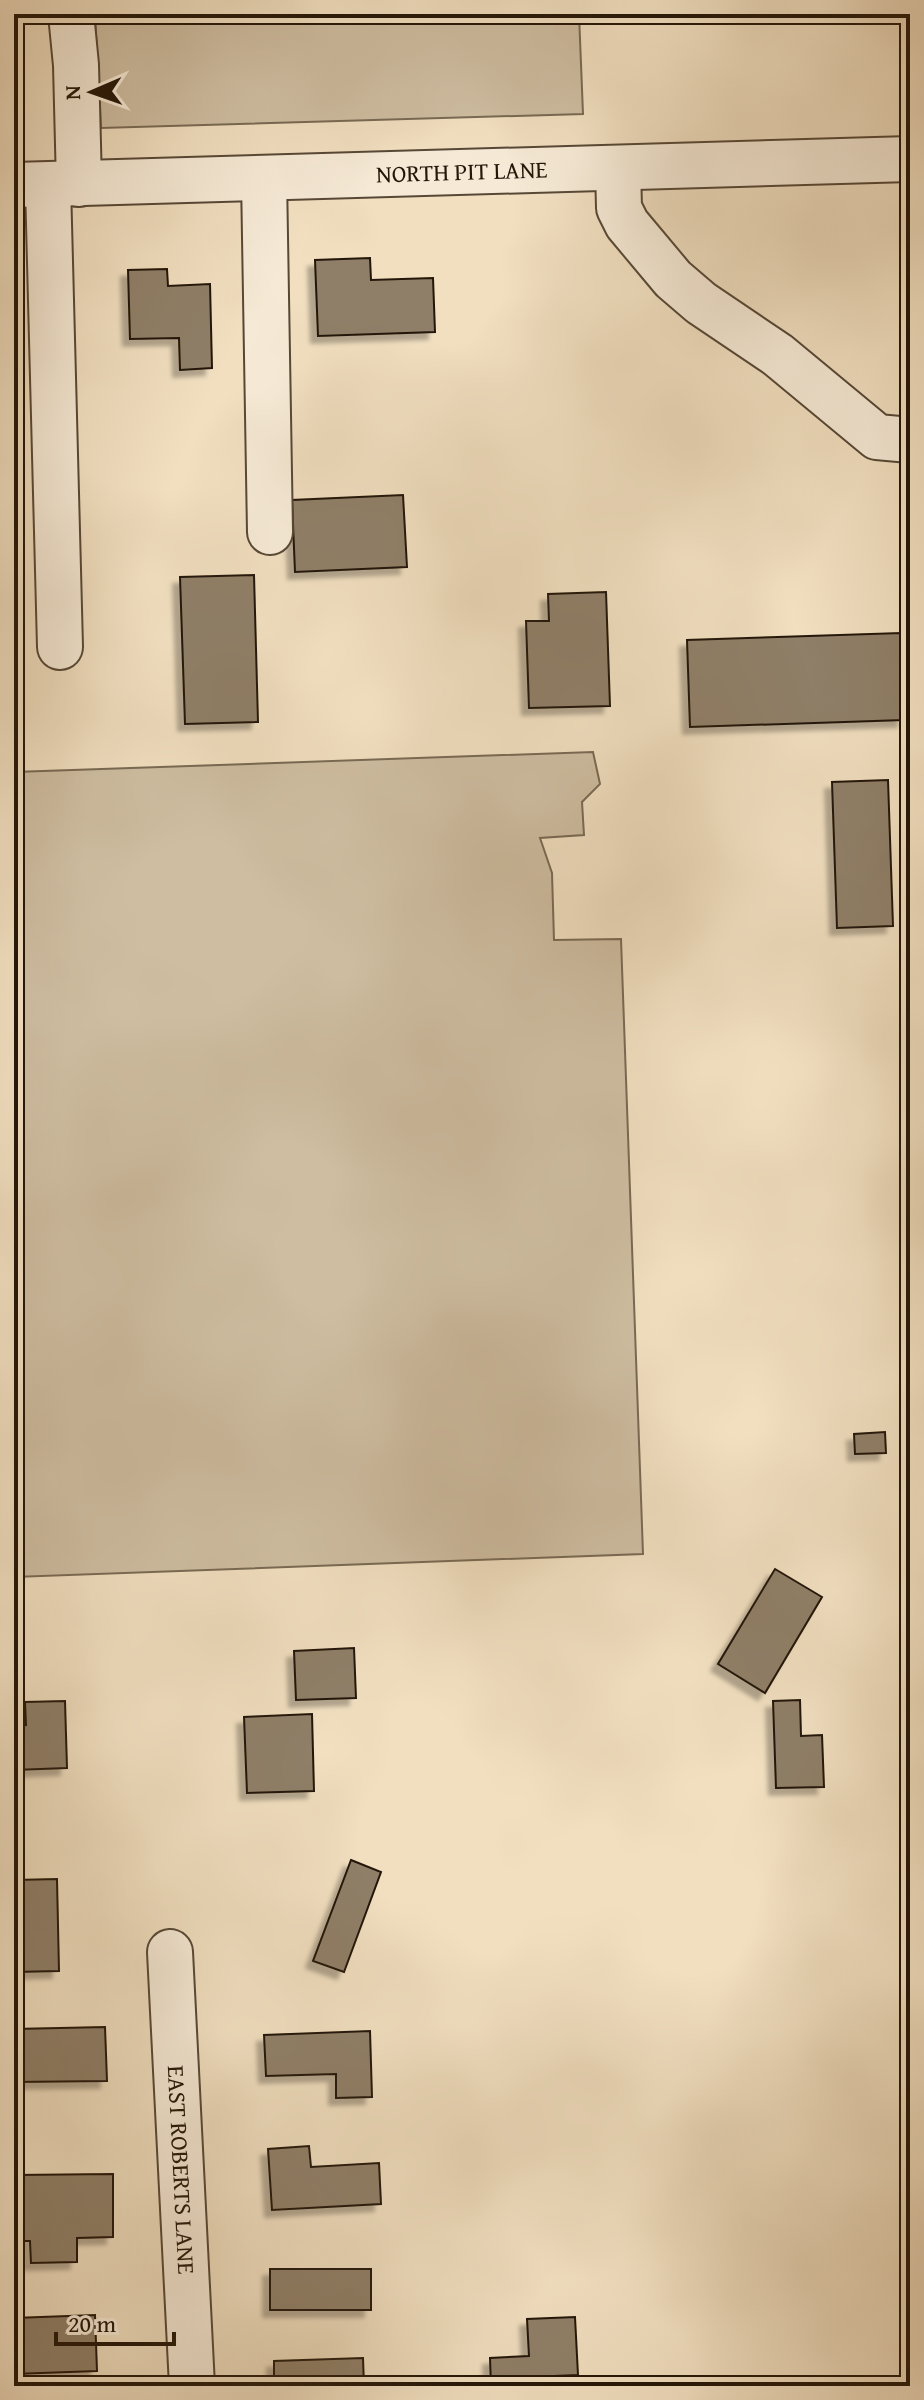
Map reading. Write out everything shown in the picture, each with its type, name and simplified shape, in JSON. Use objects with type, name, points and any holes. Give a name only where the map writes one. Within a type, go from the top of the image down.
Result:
[{"type":"street","points":[[60,647],[47,185],[76,65],[71,14]]},
{"type":"street","name":"NORTH PIT LANE","points":[[47,185],[910,159]]},
{"type":"street","points":[[618,168],[619,208],[627,224],[673,279],[701,303],[778,355],[877,437],[910,440]]},
{"type":"street","points":[[264,178],[270,532]]},
{"type":"street","name":"EAST ROBERTS LANE","points":[[170,1952],[192,2386]]},
{"type":"shaded area","points":[[95,14],[579,14],[583,114],[101,128]]},
{"type":"shaded area","points":[[593,752],[600,784],[582,802],[584,835],[540,838],[552,873],[554,940],[621,939],[643,1554],[14,1577],[14,772]]},
{"type":"building","points":[[370,258],[371,280],[433,278],[435,332],[318,336],[315,260]]},
{"type":"building","points":[[167,269],[168,286],[210,284],[212,368],[180,370],[179,338],[130,339],[128,270]]},
{"type":"building","points":[[403,495],[407,567],[295,572],[292,500]]},
{"type":"building","points":[[254,575],[258,722],[185,724],[180,577]]},
{"type":"building","points":[[606,592],[610,706],[529,708],[526,621],[549,621],[548,594]]},
{"type":"building","points":[[901,633],[904,720],[690,727],[687,640]]},
{"type":"building","points":[[888,780],[893,926],[837,928],[832,782]]},
{"type":"building","points":[[885,1432],[886,1453],[855,1454],[854,1434]]},
{"type":"building","points":[[775,1569],[822,1597],[765,1693],[718,1664]]},
{"type":"building","points":[[354,1648],[356,1698],[296,1700],[294,1651]]},
{"type":"building","points":[[800,1700],[801,1736],[822,1735],[824,1787],[776,1788],[773,1701]]},
{"type":"building","points":[[65,1701],[67,1768],[14,1770],[14,1726],[26,1725],[25,1702]]},
{"type":"building","points":[[312,1714],[314,1791],[247,1793],[244,1717]]},
{"type":"building","points":[[351,1860],[381,1872],[344,1972],[313,1961]]},
{"type":"building","points":[[57,1879],[59,1971],[14,1972],[14,1880]]},
{"type":"building","points":[[105,2027],[107,2081],[14,2082],[14,2029]]},
{"type":"building","points":[[370,2031],[372,2097],[336,2098],[336,2074],[266,2076],[264,2035]]},
{"type":"building","points":[[309,2146],[311,2167],[379,2163],[381,2204],[272,2210],[268,2149]]},
{"type":"building","points":[[113,2174],[113,2237],[77,2238],[77,2262],[31,2263],[30,2241],[14,2241],[14,2175]]},
{"type":"building","points":[[270,2269],[371,2269],[371,2310],[270,2310]]},
{"type":"building","points":[[95,2315],[97,2371],[14,2374],[14,2318]]},
{"type":"building","points":[[575,2317],[578,2375],[531,2377],[532,2386],[491,2386],[490,2358],[529,2356],[527,2319]]},
{"type":"building","points":[[363,2358],[364,2386],[274,2386],[274,2361]]}]
